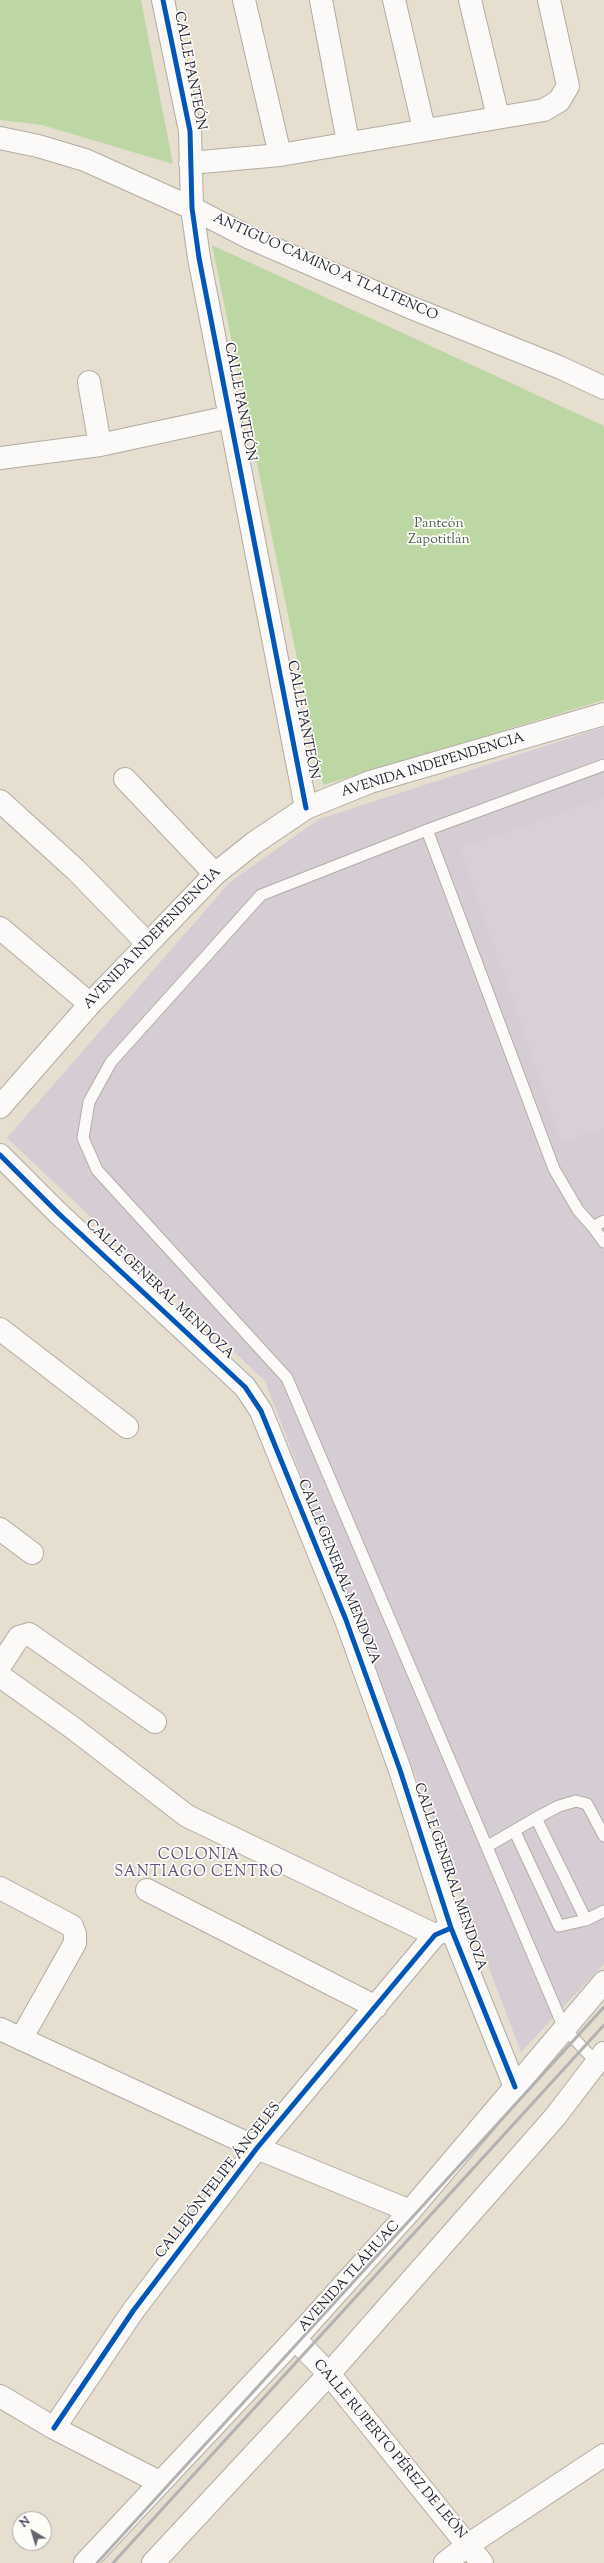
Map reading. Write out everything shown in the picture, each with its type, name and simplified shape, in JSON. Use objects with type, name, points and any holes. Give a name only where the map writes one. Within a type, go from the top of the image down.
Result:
[{"type":"street","name":"CALLE PANTEÓN","points":[[163,0],[190,131],[192,208],[229,418],[288,708],[306,808]]},
{"type":"street","points":[[244,0],[280,155]]},
{"type":"street","points":[[320,0],[348,142]]},
{"type":"street","points":[[394,0],[424,129]]},
{"type":"street","points":[[470,0],[498,117]]},
{"type":"street","points":[[190,163],[280,155],[424,129],[544,110],[559,101],[568,86],[549,0]]},
{"type":"street","name":"ANTIGUO CAMINO A TLALTENCO","points":[[0,138],[38,146],[85,160],[192,208],[250,238],[407,306],[559,367],[604,388]]},
{"type":"street","points":[[89,382],[100,445]]},
{"type":"street","points":[[0,458],[100,445],[229,418]]},
{"type":"street","name":"AVENIDA INDEPENDENCIA","points":[[3,1096],[146,942],[215,874],[254,843],[306,808],[370,782],[604,714]]},
{"type":"street","points":[[125,779],[215,874]]},
{"type":"street","points":[[0,801],[76,870],[146,942]]},
{"type":"street","points":[[0,928],[90,1004]]},
{"type":"street","name":"CALLE GENERAL MENDOZA","points":[[0,1155],[58,1212],[245,1387],[260,1411],[346,1620],[400,1770],[443,1931],[515,2087]]},
{"type":"street","points":[[0,1329],[127,1427]]},
{"type":"street","points":[[0,1529],[32,1553]]},
{"type":"street","points":[[0,1666],[19,1637],[29,1634],[155,1722]]},
{"type":"street","points":[[0,1676],[73,1728],[187,1816],[443,1931]]},
{"type":"street","points":[[0,1888],[72,1926],[75,1934],[75,1943],[21,2039]]},
{"type":"street","points":[[147,1890],[376,2007]]},
{"type":"street","name":"CALLEJÓN FELIPE ÁNGELES","points":[[54,2428],[133,2311],[257,2148],[376,2007],[443,1931]]},
{"type":"street","name":"AVENIDA TLÁHUAC","points":[[85,2563],[159,2482],[295,2339],[410,2211],[604,1982]]},
{"type":"street","points":[[0,2029],[257,2148],[410,2211]]},
{"type":"street","points":[[153,2563],[329,2374],[555,2117],[600,2058]]},
{"type":"street","name":"CALLE RUPERTO PÉREZ DE LEÓN","points":[[295,2339],[329,2374],[482,2563]]},
{"type":"street","points":[[0,2396],[54,2428],[159,2482]]},
{"type":"street","points":[[445,2563],[468,2545],[604,2455]]},
{"type":"lane","points":[[600,2058],[564,2028],[488,1846],[287,1378],[97,1170],[83,1138],[89,1102],[111,1062],[261,895],[427,830],[604,765]]},
{"type":"lane","points":[[427,830],[554,1168],[578,1210],[604,1242]]},
{"type":"lane","points":[[593,1227],[604,1221]]},
{"type":"lane","points":[[488,1846],[559,1806],[576,1801],[587,1804],[604,1836]]},
{"type":"lane","points":[[536,1818],[586,1920]]},
{"type":"lane","points":[[515,1832],[559,1926],[586,1920],[604,1911]]},
{"type":"shaded area","points":[[604,727],[604,1964],[521,2052],[265,1381],[7,1138],[230,882],[319,819]]},
{"type":"green space","points":[[0,0],[141,0],[173,164],[42,125],[0,120]]},
{"type":"green space","name":"Panteón Zapotitlán","points":[[212,245],[604,426],[604,700],[323,785]]},
{"type":"building","points":[[604,798],[604,1128],[562,1143],[460,848]]},
{"type":"railway","points":[[97,2563],[604,2007]]},
{"type":"railway","points":[[113,2563],[604,2025]]},
{"type":"cycle path","points":[[163,0],[190,131],[192,208],[199,258],[306,808]]},
{"type":"cycle path","points":[[0,1155],[58,1213],[245,1387],[261,1411],[346,1620],[400,1770],[451,1928],[515,2087]]},
{"type":"cycle path","points":[[54,2428],[133,2311],[257,2148],[435,1935],[451,1928]]},
{"type":"district","name":"COLONIA SANTIAGO CENTRO","points":[[199,1864]]}]
